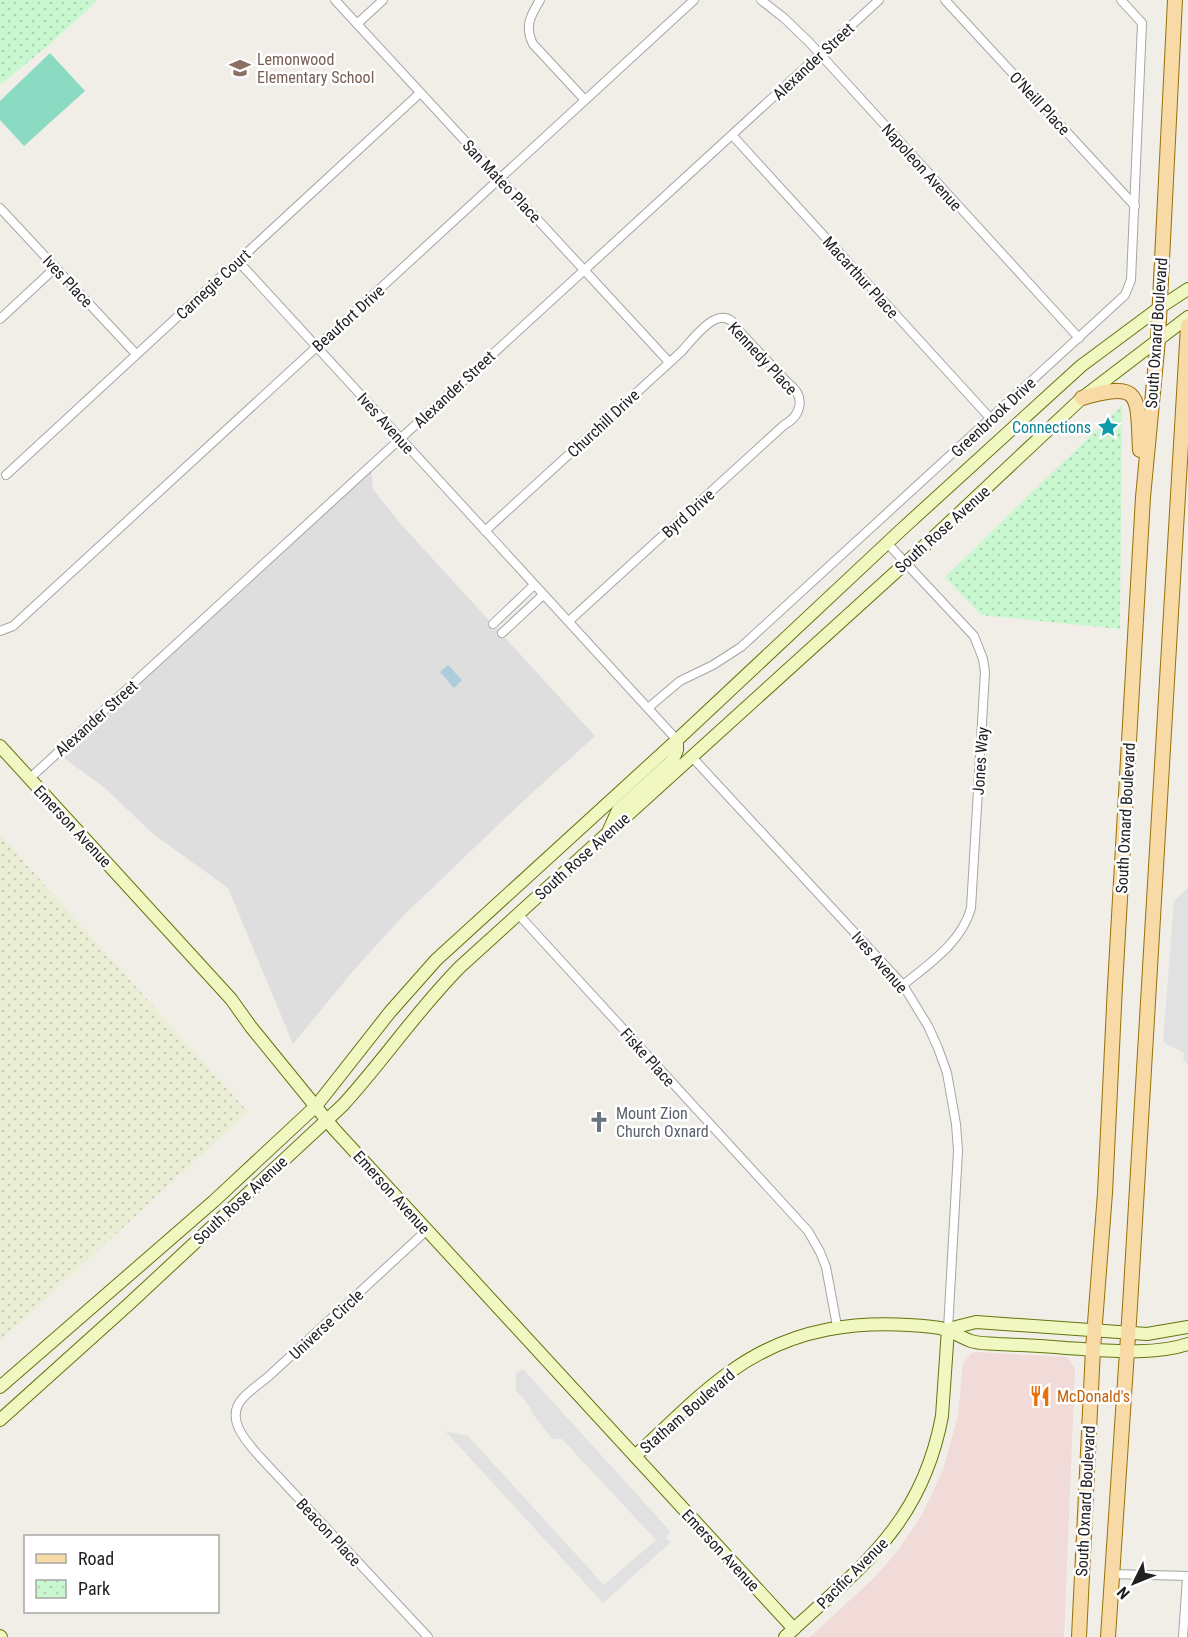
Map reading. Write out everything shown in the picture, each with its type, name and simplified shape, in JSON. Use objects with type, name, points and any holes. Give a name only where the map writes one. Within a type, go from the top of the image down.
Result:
[{"type":"main road","name":"South Oxnard Boulevard","points":[[1079,1637],[1094,1330],[1105,1193],[1115,975],[1143,497],[1158,340],[1175,0]]},
{"type":"main road","name":"South Rose Avenue","points":[[0,1387],[214,1201],[316,1106],[424,971],[1081,366],[1159,308],[1188,290]]},
{"type":"main road","name":"South Rose Avenue","points":[[0,1420],[129,1304],[327,1119],[374,1072],[438,989],[518,914],[1020,458],[1082,398],[1188,317]]},
{"type":"main road","name":"South Oxnard Boulevard","points":[[1108,1637],[1188,326]]},
{"type":"main road","points":[[1184,395],[1188,380]]},
{"type":"main road","points":[[1082,398],[1116,390],[1132,396],[1138,406],[1143,497]]},
{"type":"main road","points":[[606,836],[618,810],[673,760],[677,750],[677,740]]},
{"type":"main road","name":"Emerson Avenue","points":[[0,746],[231,999],[251,1027],[327,1119],[635,1456],[789,1633]]},
{"type":"main road","name":"Statham Boulevard","points":[[635,1456],[710,1387],[731,1371],[782,1342],[837,1326],[891,1324],[948,1329],[976,1322],[1159,1334],[1188,1327]]},
{"type":"main road","name":"Statham Boulevard","points":[[948,1329],[972,1342],[1159,1351],[1188,1344]]},
{"type":"main road","name":"Pacific Avenue","points":[[789,1633],[870,1558],[891,1535],[914,1499],[933,1456],[940,1430],[948,1329]]},
{"type":"street","name":"San Mateo Place","points":[[335,0],[669,362]]},
{"type":"street","points":[[357,24],[383,0]]},
{"type":"street","points":[[540,0],[529,20],[529,36],[533,44],[585,100]]},
{"type":"street","name":"Beaufort Drive","points":[[0,631],[14,626],[694,0]]},
{"type":"street","name":"Napoleon Avenue","points":[[761,0],[784,18],[819,55],[1079,338]]},
{"type":"street","name":"Alexander Street","points":[[29,779],[879,0]]},
{"type":"street","name":"O'Neill Place","points":[[945,0],[1135,206]]},
{"type":"street","name":"Greenbrook Drive","points":[[648,708],[680,681],[713,665],[741,647],[1121,300],[1129,287],[1135,206],[1142,23],[1121,0]]},
{"type":"street","name":"Carnegie Court","points":[[6,475],[420,93]]},
{"type":"street","name":"Macarthur Place","points":[[732,135],[991,419]]},
{"type":"street","name":"Ives Place","points":[[0,208],[136,354]]},
{"type":"street","name":"Ives Avenue","points":[[238,261],[677,740]]},
{"type":"street","points":[[0,319],[56,268]]},
{"type":"street","name":"Churchill Drive","points":[[485,531],[705,326],[712,320],[721,318]]},
{"type":"street","name":"Kennedy Place","points":[[721,318],[732,321],[737,326],[740,332],[796,389],[801,402]]},
{"type":"street","name":"Byrd Drive","points":[[568,621],[790,422],[799,410],[801,402]]},
{"type":"street","name":"Jones Way","points":[[888,544],[974,636],[983,659],[985,672],[971,908],[968,919],[957,938],[903,985]]},
{"type":"street","points":[[493,624],[534,585]]},
{"type":"street","points":[[501,633],[543,595]]},
{"type":"street","name":"Ives Avenue","points":[[691,756],[903,985],[928,1026],[938,1048],[953,1097],[956,1124],[957,1162],[948,1329]]},
{"type":"street","name":"Fiske Place","points":[[518,914],[808,1231],[826,1267],[837,1326]]},
{"type":"street","name":"Universe Circle","points":[[237,1422],[237,1406],[245,1395],[269,1376],[427,1230]]},
{"type":"street","name":"Beacon Place","points":[[237,1422],[245,1440],[259,1456],[428,1637]]},
{"type":"street","points":[[1112,1574],[1187,1577],[1183,1637]]},
{"type":"shaded area","points":[[371,467],[373,489],[399,522],[595,736],[403,916],[353,971],[293,1044],[228,888],[153,834],[105,788],[57,753]]},
{"type":"shaded area","points":[[1188,888],[1188,1065],[1183,1060],[1184,1053],[1163,1042],[1174,901]]},
{"type":"shaded area","points":[[972,1353],[1067,1357],[1075,1369],[1064,1637],[810,1637],[874,1578],[896,1553],[922,1515],[943,1470],[958,1416],[963,1363]]},
{"type":"shaded area","points":[[523,1369],[670,1531],[666,1538],[671,1542],[603,1603],[445,1431],[468,1436],[604,1585],[656,1540],[562,1439],[552,1439],[516,1390],[516,1373]]},
{"type":"green space","points":[[0,0],[98,0],[0,85]]},
{"type":"green space","points":[[50,53],[85,91],[24,146],[0,120],[0,101]]},
{"type":"green space","points":[[1122,405],[1120,629],[981,615],[945,577]]},
{"type":"green space","points":[[0,835],[248,1112],[0,1341]]},
{"type":"water","points":[[448,665],[462,680],[454,688],[440,672]]},
{"type":"place","name":"Lemonwood Elementary School","points":[[240,68]]},
{"type":"place","name":"Connections","points":[[1108,427]]},
{"type":"place","name":"Mount Zion Church Oxnard","points":[[599,1122]]},
{"type":"place","name":"McDonald's","points":[[1040,1396]]}]
